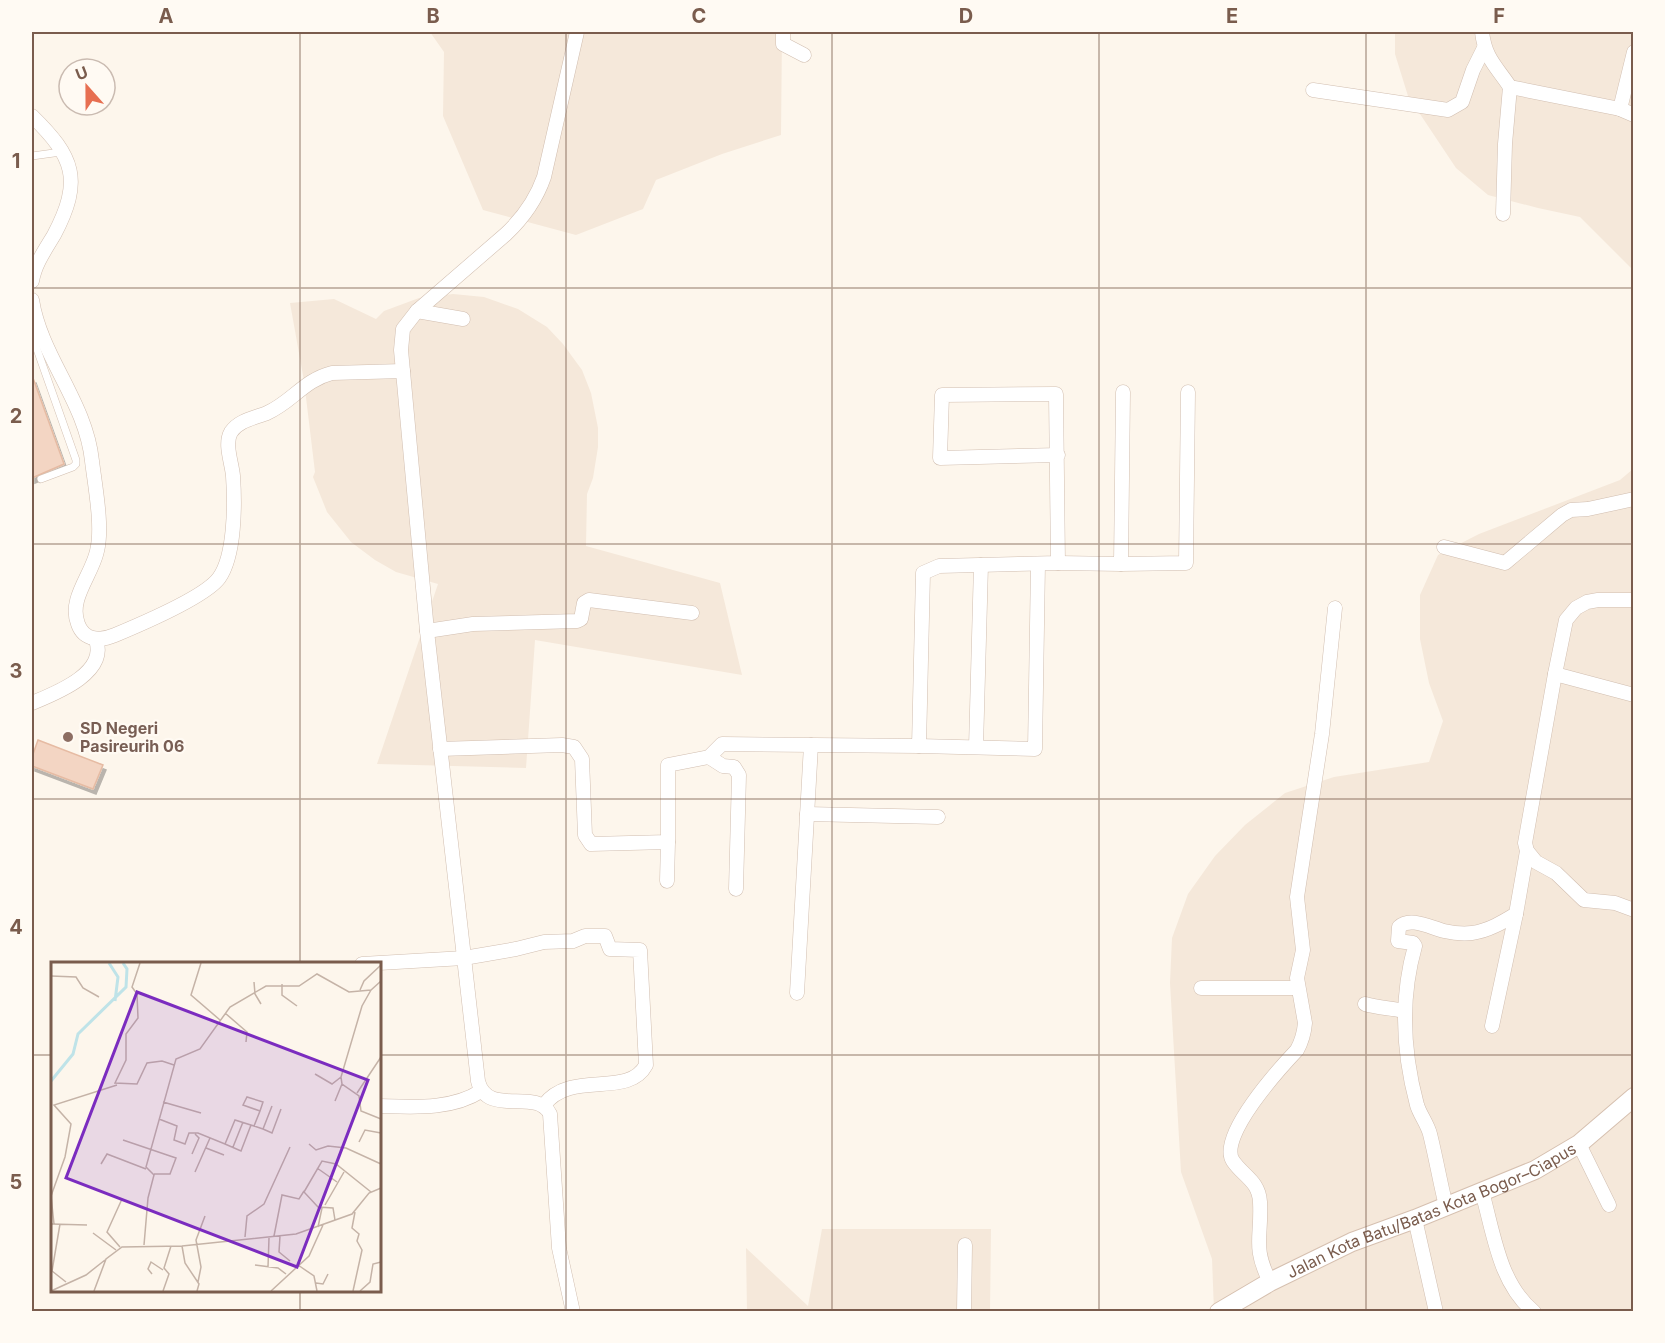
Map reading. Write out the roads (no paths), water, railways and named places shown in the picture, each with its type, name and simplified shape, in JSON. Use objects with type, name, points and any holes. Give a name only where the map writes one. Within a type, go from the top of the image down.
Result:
[{"type":"main road","name":"Jalan Kota Batu/Batas Kota Bogor–Ciapus","points":[[1219,1311],[1270,1281],[1352,1242],[1535,1170],[1579,1144],[1634,1097]]},
{"type":"street","points":[[544,1105],[490,1098],[481,1091],[478,1081],[427,631],[401,350],[403,329],[417,310],[513,228],[531,207],[539,193],[577,32]]},
{"type":"street","points":[[783,32],[783,44],[804,55]]},
{"type":"street","points":[[1482,32],[1484,48],[1490,61],[1510,87],[1620,109],[1634,115]]},
{"type":"street","points":[[1313,90],[1448,110],[1462,102],[1473,70],[1484,48]]},
{"type":"street","points":[[1620,109],[1634,52]]},
{"type":"street","points":[[1503,214],[1505,144],[1510,87]]},
{"type":"street","points":[[32,116],[64,152],[71,189],[68,204],[36,267],[32,281]]},
{"type":"street","points":[[32,302],[48,346],[81,416],[92,457],[99,541],[92,566],[77,599],[75,611],[77,623],[82,631],[96,639],[108,638],[194,598],[218,580],[225,568],[229,552],[234,490],[228,438],[236,426],[277,408],[309,382],[322,375],[403,371]]},
{"type":"street","points":[[417,310],[463,319]]},
{"type":"street","points":[[1121,564],[1123,392]]},
{"type":"street","points":[[919,746],[923,573],[939,566],[1186,563],[1188,392]]},
{"type":"street","points":[[1058,455],[940,458],[942,395],[1056,394],[1058,455],[1058,563]]},
{"type":"street","points":[[1444,547],[1505,563],[1562,514],[1571,510],[1588,509],[1634,499]]},
{"type":"street","points":[[667,881],[668,765],[709,757],[722,744],[1035,749],[1038,564]]},
{"type":"street","points":[[976,747],[981,565]]},
{"type":"street","points":[[427,631],[473,624],[577,621],[581,619],[584,603],[589,600],[692,613]]},
{"type":"street","points":[[1492,1026],[1516,914],[1527,851],[1525,843],[1566,620],[1576,608],[1587,602],[1634,600]]},
{"type":"street","points":[[1270,1281],[1259,1257],[1259,1192],[1251,1178],[1233,1161],[1230,1148],[1235,1130],[1245,1114],[1303,1040],[1305,1023],[1297,978],[1303,940],[1297,897],[1322,734],[1335,608]]},
{"type":"street","points":[[32,703],[58,692],[84,675],[98,658],[96,639]]},
{"type":"street","points":[[1555,674],[1634,695]]},
{"type":"street","points":[[440,749],[562,744],[574,747],[582,759],[585,836],[591,844],[668,842]]},
{"type":"street","points":[[736,889],[739,745]]},
{"type":"street","points":[[796,993],[811,745]]},
{"type":"street","points":[[709,757],[723,766],[734,767],[739,776]]},
{"type":"street","points":[[807,814],[938,817]]},
{"type":"street","points":[[1527,851],[1536,862],[1556,873],[1584,900],[1614,903],[1634,910]]},
{"type":"street","points":[[1446,1206],[1430,1133],[1419,1113],[1411,1078],[1404,1011],[1409,968],[1415,946],[1413,943],[1398,941],[1401,924],[1428,925],[1453,933],[1473,933],[1487,929],[1516,914]]},
{"type":"street","points":[[381,962],[464,958],[516,950],[543,942],[573,941],[585,936],[605,936],[610,949],[641,951],[641,994],[646,1065],[643,1071],[627,1081],[568,1087],[553,1095],[544,1105]]},
{"type":"street","points":[[1201,988],[1298,988]]},
{"type":"street","points":[[1365,1004],[1404,1011]]},
{"type":"street","points":[[381,1106],[454,1103],[470,1098],[481,1091]]},
{"type":"street","points":[[544,1105],[551,1119],[559,1248],[573,1311]]},
{"type":"street","points":[[1579,1144],[1610,1204]]},
{"type":"street","points":[[1482,1192],[1506,1276],[1519,1298],[1534,1311]]},
{"type":"street","points":[[1415,1219],[1436,1311]]},
{"type":"street","points":[[964,1311],[966,1245]]},
{"type":"lane","points":[[32,156],[64,152]]},
{"type":"lane","points":[[32,335],[76,460],[73,467],[41,479]]},
{"type":"place","name":"SD Negeri Pasireurih 06","points":[[68,737]]}]
